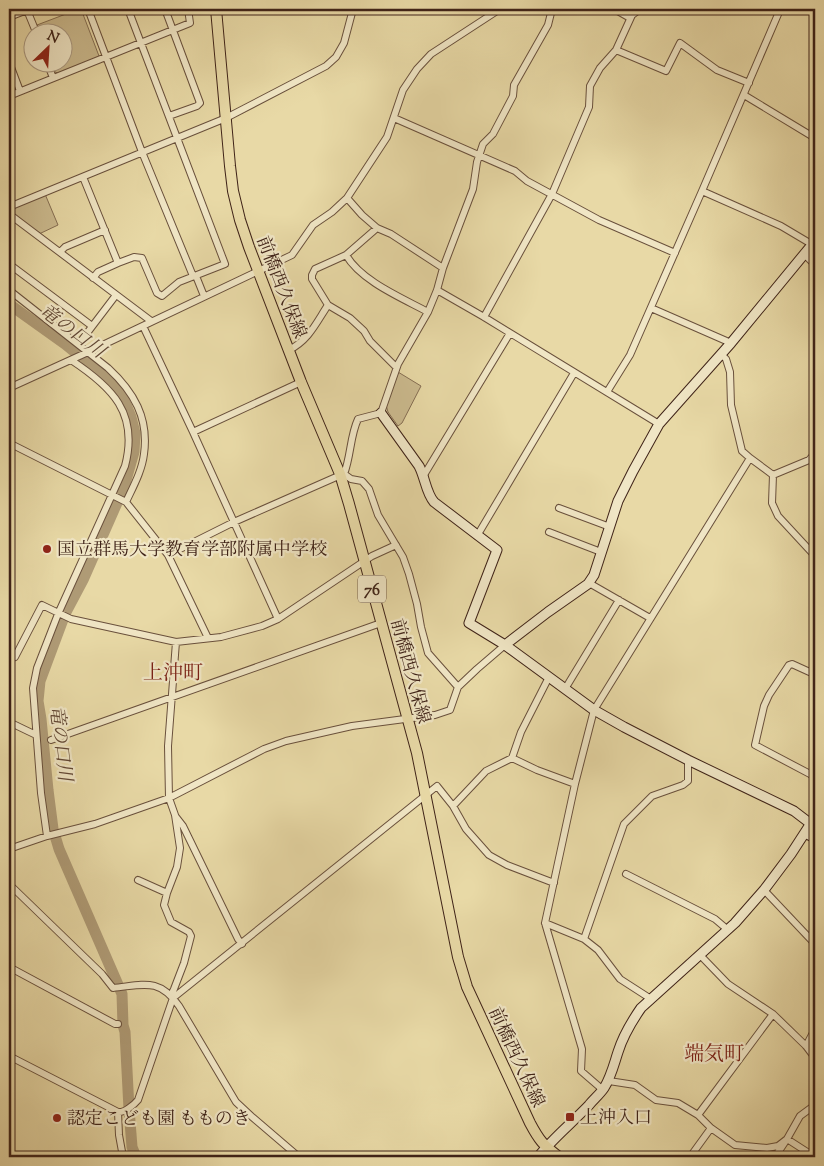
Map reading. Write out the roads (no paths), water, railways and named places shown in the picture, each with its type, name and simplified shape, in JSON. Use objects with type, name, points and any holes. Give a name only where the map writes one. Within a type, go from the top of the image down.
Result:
[{"type":"main road","name":"前橋西久保線","points":[[216,9],[230,166],[240,220],[301,382],[342,474],[417,753],[458,957],[467,987],[530,1123],[546,1148],[559,1157]]},
{"type":"street","points":[[9,17],[28,9],[33,22]]},
{"type":"street","points":[[88,9],[142,152],[204,296]]},
{"type":"street","points":[[94,278],[98,272],[118,263],[134,257],[142,258],[157,293],[162,296],[178,282],[225,264],[128,9]]},
{"type":"street","points":[[165,9],[200,103],[197,106],[169,116]]},
{"type":"street","points":[[9,96],[190,23],[188,9]]},
{"type":"street","points":[[9,207],[226,118],[326,66],[336,57],[344,43],[353,9]]},
{"type":"street","points":[[9,388],[292,255],[313,225],[332,212],[347,198],[387,137],[403,90],[417,69],[431,54],[500,9]]},
{"type":"street","points":[[381,413],[396,367],[428,312],[437,290],[473,189],[477,162],[484,144],[493,134],[513,96],[514,85],[548,25],[552,9]]},
{"type":"street","points":[[614,9],[630,18]]},
{"type":"street","points":[[484,317],[552,194],[589,107],[590,86],[600,68],[616,50],[630,18],[640,9]]},
{"type":"street","points":[[608,392],[630,355],[779,12],[782,9]]},
{"type":"street","points":[[616,50],[666,71],[680,43],[717,70],[749,83]]},
{"type":"street","points":[[9,62],[20,92]]},
{"type":"street","points":[[51,72],[54,78]]},
{"type":"street","points":[[744,95],[815,138]]},
{"type":"street","points":[[394,118],[515,171],[527,180],[599,220],[675,253]]},
{"type":"street","points":[[83,176],[118,263]]},
{"type":"street","points":[[9,849],[47,836],[96,824],[169,798],[264,749],[286,741],[352,726],[435,715],[450,710],[458,687],[505,645],[589,583],[594,575],[618,501],[659,424],[721,354],[814,243],[781,226],[702,191]]},
{"type":"street","points":[[347,198],[377,228],[391,234],[444,268]]},
{"type":"street","points":[[9,214],[151,322]]},
{"type":"street","points":[[377,228],[346,254],[315,268],[312,279],[328,305],[350,318],[364,330],[370,341],[396,367]]},
{"type":"street","points":[[60,252],[65,247],[105,230]]},
{"type":"street","points":[[346,254],[373,282],[428,312]]},
{"type":"street","points":[[804,255],[815,265]]},
{"type":"street","points":[[9,264],[92,326]]},
{"type":"street","points":[[9,290],[76,342],[119,379],[131,392],[140,411],[145,433],[144,456],[138,477],[125,501]]},
{"type":"street","points":[[437,290],[659,424]]},
{"type":"street","points":[[76,342],[81,341],[116,295]]},
{"type":"street","points":[[289,350],[299,345],[308,336],[328,305]]},
{"type":"street","points":[[651,308],[730,343]]},
{"type":"street","points":[[143,326],[194,432],[278,619]]},
{"type":"street","points":[[424,475],[510,333]]},
{"type":"street","points":[[721,354],[726,358],[730,372],[731,405],[742,451],[773,475]]},
{"type":"street","points":[[47,836],[41,792],[33,688],[37,668],[125,466],[129,445],[127,424],[115,397],[100,381],[72,359]]},
{"type":"street","points":[[477,536],[574,373]]},
{"type":"street","points":[[194,432],[301,382]]},
{"type":"street","points":[[381,413],[419,466],[424,475],[430,497],[434,502],[497,550],[469,623],[505,645],[594,710],[688,760],[813,820],[764,890],[735,923],[641,1008],[629,1026],[603,1090],[538,1157]]},
{"type":"street","points":[[168,555],[234,522],[342,474],[346,467],[354,428],[358,419],[381,413]]},
{"type":"street","points":[[9,443],[125,501],[168,555],[208,638]]},
{"type":"street","points":[[773,475],[810,460],[815,453]]},
{"type":"street","points":[[603,1090],[581,1071],[582,1049],[544,923],[575,784],[594,710],[750,458]]},
{"type":"street","points":[[342,474],[351,479],[362,481],[369,489],[378,515],[403,556],[413,586],[428,653],[458,687]]},
{"type":"street","points":[[773,475],[772,503],[778,516],[815,556]]},
{"type":"street","points":[[558,508],[610,527]]},
{"type":"street","points":[[549,532],[601,552]]},
{"type":"street","points":[[9,654],[15,657],[42,605],[71,619],[176,642],[221,637],[262,626],[278,619],[372,556],[396,545]]},
{"type":"street","points":[[589,583],[650,618]]},
{"type":"street","points":[[565,689],[619,600]]},
{"type":"street","points":[[51,740],[381,623]]},
{"type":"street","points":[[120,1112],[135,1104],[138,1100],[184,963],[191,936],[189,932],[171,922],[164,904],[177,868],[180,848],[175,816],[169,798],[168,746],[176,642]]},
{"type":"street","points":[[815,672],[792,664],[789,665],[766,701],[756,745],[815,778]]},
{"type":"street","points":[[453,806],[486,771],[512,758],[521,732],[549,677]]},
{"type":"street","points":[[9,722],[36,736]]},
{"type":"street","points":[[512,758],[537,770],[575,784]]},
{"type":"street","points":[[584,939],[624,824],[652,796],[683,785],[688,781],[688,760]]},
{"type":"street","points":[[172,996],[242,944],[437,786],[453,806],[466,829],[488,854],[507,865],[554,883]]},
{"type":"street","points":[[175,816],[183,826],[242,944]]},
{"type":"street","points":[[805,833],[815,838]]},
{"type":"street","points":[[626,874],[715,919],[728,930]]},
{"type":"street","points":[[138,880],[167,892]]},
{"type":"street","points":[[9,884],[102,974],[112,987],[152,984],[172,996],[236,1102],[299,1157]]},
{"type":"street","points":[[764,890],[815,944]]},
{"type":"street","points":[[544,923],[584,939],[598,950],[620,979],[651,999]]},
{"type":"street","points":[[700,955],[728,984],[772,1014],[806,1046],[815,1058]]},
{"type":"street","points":[[9,966],[114,1024],[118,1024]]},
{"type":"street","points":[[698,1115],[772,1014]]},
{"type":"street","points":[[806,1046],[815,1029]]},
{"type":"street","points":[[9,1056],[120,1112]]},
{"type":"street","points":[[608,1081],[635,1085],[656,1100],[678,1103],[698,1115],[711,1128],[734,1145],[767,1148],[778,1146],[787,1139]]},
{"type":"street","points":[[775,1157],[800,1116],[815,1106]]},
{"type":"street","points":[[120,1112],[119,1135],[123,1157]]},
{"type":"street","points":[[690,1157],[711,1128]]},
{"type":"street","points":[[787,1139],[815,1157]]},
{"type":"waterway","name":"竜の口川","points":[[9,304],[65,344],[108,379],[123,397],[135,433],[134,452],[124,487],[83,580],[65,614],[40,681],[38,701],[53,829],[59,849],[122,994],[132,1147],[136,1157]]},
{"type":"place","name":"国立群馬大学教育学部附属中学校","points":[[47,549]]},
{"type":"place","name":"上沖入口","points":[[570,1117]]},
{"type":"place","name":"認定こども園 もものき","points":[[57,1118]]},
{"type":"district","name":"上沖町","points":[[173,672]]},
{"type":"district","name":"端気町","points":[[714,1053]]}]
